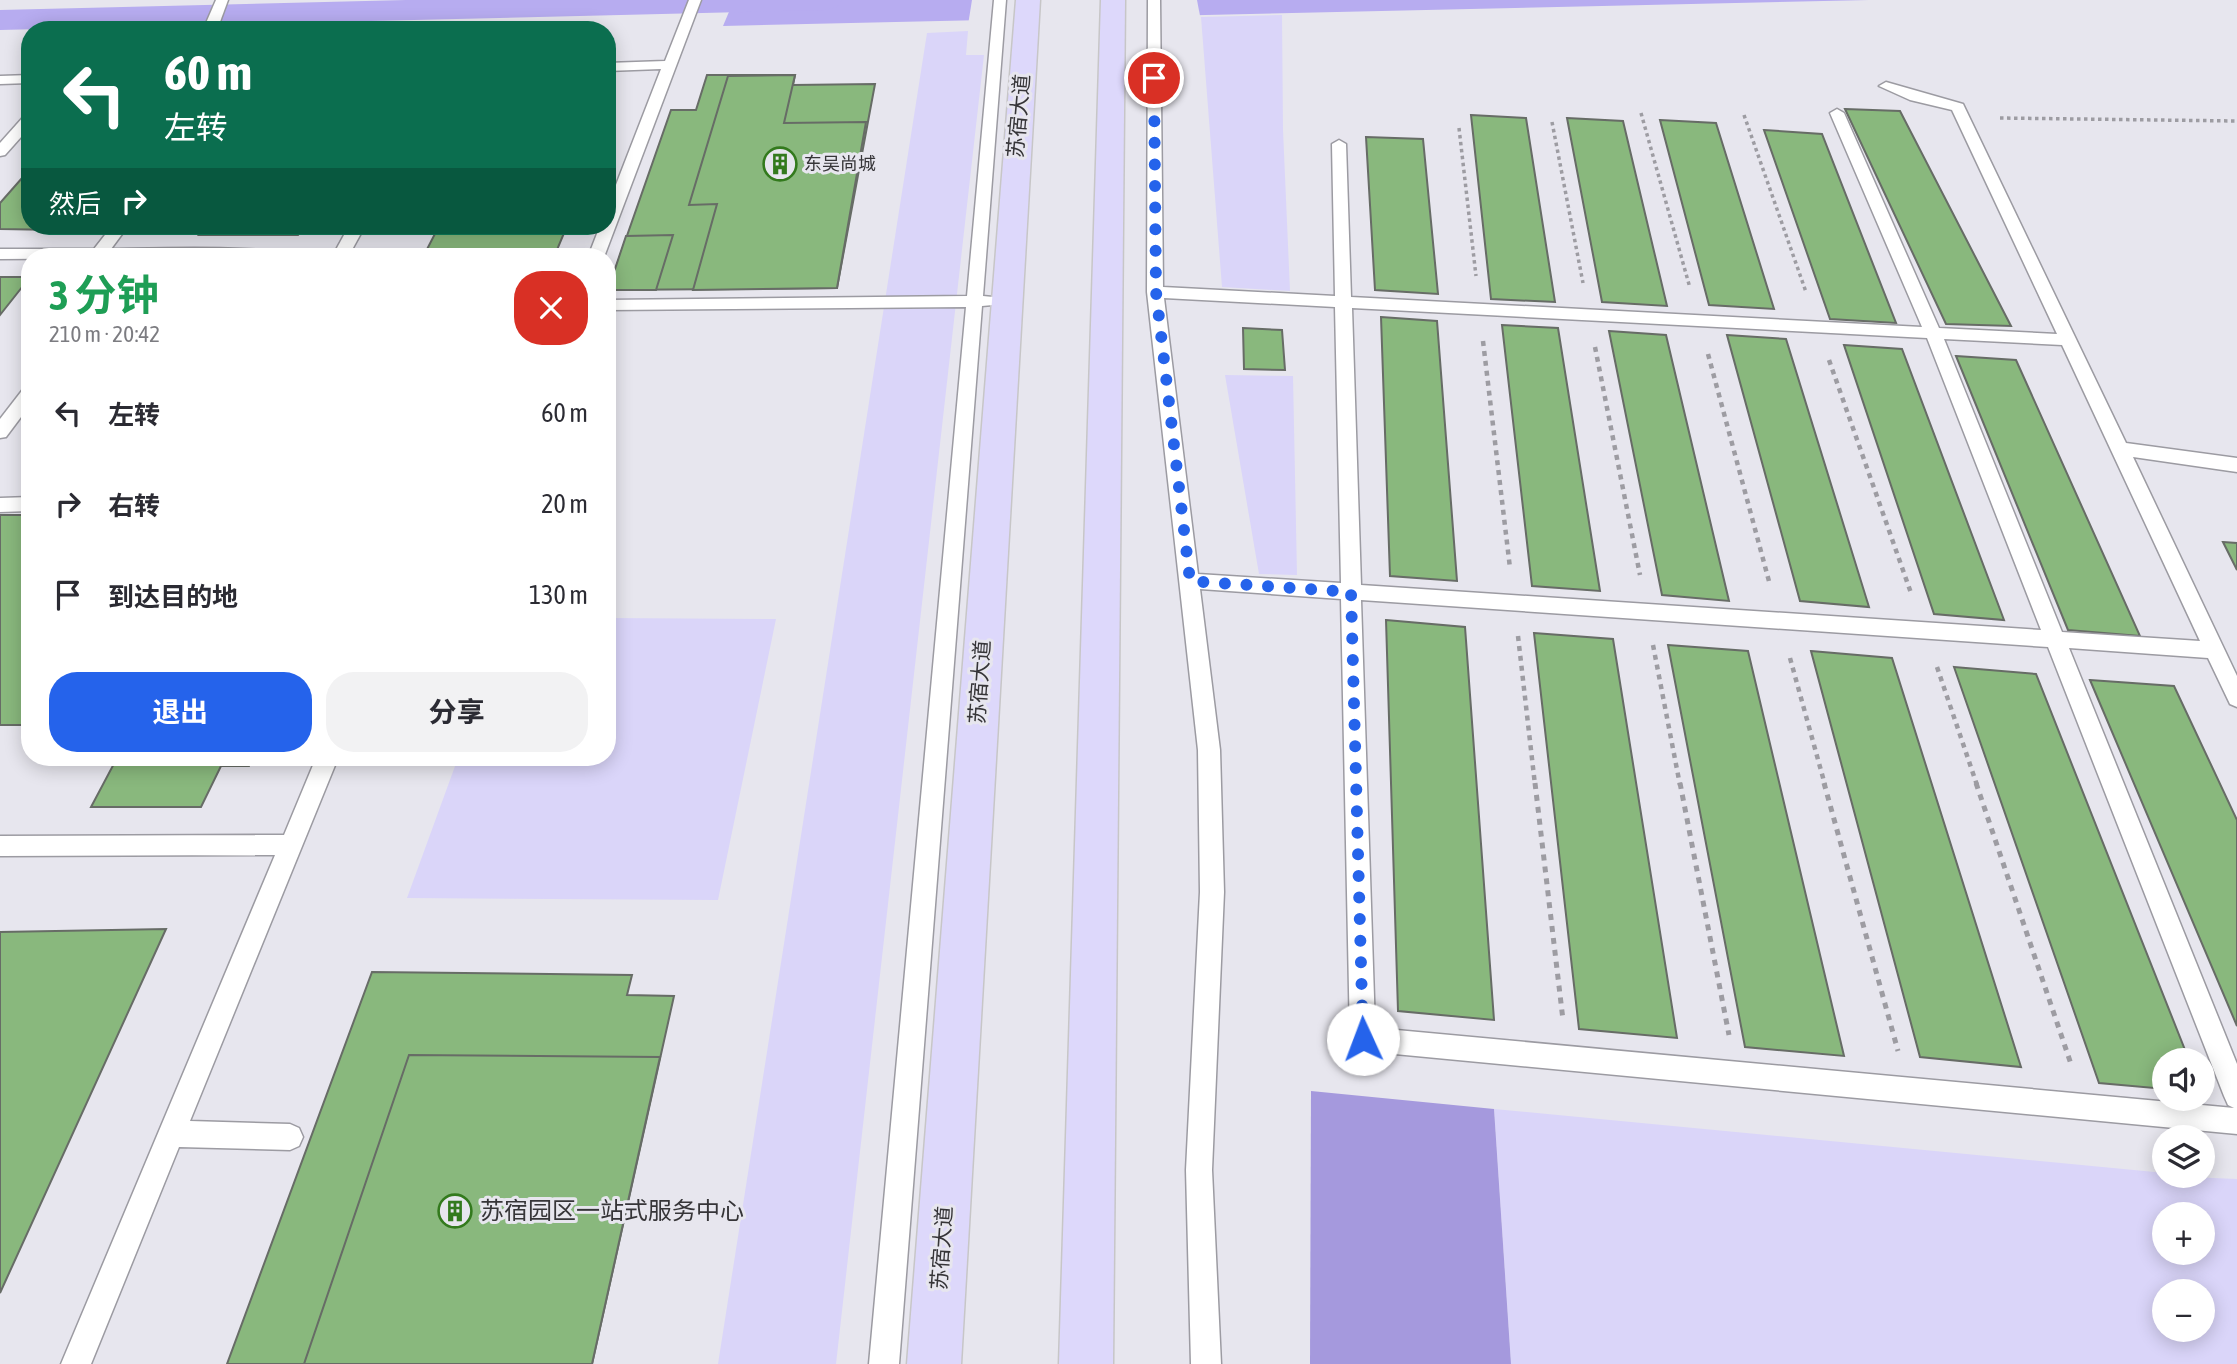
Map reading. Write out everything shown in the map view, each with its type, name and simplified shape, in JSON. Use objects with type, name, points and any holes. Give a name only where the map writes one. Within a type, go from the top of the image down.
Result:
[{"type":"main road","name":"苏宿大道","points":[[934,1364],[990,301],[1012,34],[1028,0]]},
{"type":"main road","points":[[1086,1364],[1113,17]]},
{"type":"lane","points":[[214,21],[222,0]]},
{"type":"lane","points":[[616,205],[695,0]]},
{"type":"lane","points":[[1000,0],[1012,34]]},
{"type":"lane","points":[[1154,0],[1156,292],[1209,750],[1212,892],[1199,1170],[1206,1364]]},
{"type":"lane","points":[[616,67],[670,65]]},
{"type":"lane","points":[[0,80],[21,79]]},
{"type":"lane","points":[[1886,86],[1915,97],[1958,107],[2237,698]]},
{"type":"lane","points":[[1837,113],[1933,333],[2237,1096]]},
{"type":"lane","points":[[0,152],[21,128]]},
{"type":"lane","points":[[1339,144],[1363,1039],[2237,1121]]},
{"type":"lane","points":[[0,254],[21,254]]},
{"type":"lane","points":[[1156,292],[2068,340]]},
{"type":"lane","points":[[616,304],[990,301],[884,1364]]},
{"type":"lane","points":[[0,432],[21,404]]},
{"type":"lane","points":[[2119,449],[2237,465]]},
{"type":"lane","points":[[0,505],[21,504]]},
{"type":"lane","points":[[1190,581],[2214,650]]},
{"type":"lane","points":[[76,1364],[324,766]]},
{"type":"lane","points":[[0,846],[292,845]]},
{"type":"lane","points":[[171,1134],[290,1137]]},
{"type":"path","points":[[1963,118],[2237,121]]},
{"type":"shaded area","points":[[734,0],[1869,0],[723,26]]},
{"type":"shaded area","points":[[1282,15],[1283,130],[1290,291],[1222,287],[1201,17]]},
{"type":"shaded area","points":[[968,31],[966,55],[984,55],[836,1364],[718,1364],[927,33]]},
{"type":"shaded area","points":[[1225,375],[1293,376],[1297,575],[1259,574]]},
{"type":"shaded area","points":[[616,618],[776,619],[718,900],[407,898],[455,766],[616,766]]},
{"type":"shaded area","points":[[1311,1091],[1494,1109],[1511,1364],[1310,1364]]},
{"type":"shaded area","points":[[1494,1109],[2152,1172],[2152,1188],[2215,1188],[2215,1178],[2237,1179],[2237,1364],[1511,1364]]},
{"type":"pier","points":[[972,0],[1197,0],[1201,21],[968,25]]},
{"type":"building","name":"东吴尚城","points":[[707,75],[795,75],[793,85],[875,84],[837,288],[616,290],[616,267],[671,110],[696,110]]},
{"type":"building","name":"东吴尚城","points":[[795,75],[784,123],[866,122],[837,288],[693,290],[717,204],[689,205],[728,76]]},
{"type":"building","points":[[1845,109],[1900,111],[2011,326],[1946,324]]},
{"type":"building","points":[[1471,115],[1526,118],[1555,302],[1491,299]]},
{"type":"building","points":[[1567,118],[1623,121],[1667,306],[1602,302]]},
{"type":"building","points":[[1660,120],[1716,123],[1774,309],[1709,305]]},
{"type":"building","points":[[1764,130],[1822,134],[1896,323],[1830,319]]},
{"type":"building","points":[[1366,137],[1423,139],[1438,294],[1375,290]]},
{"type":"building","points":[[21,179],[21,229],[0,229],[0,203]]},
{"type":"building","points":[[434,235],[563,235],[558,248],[428,248]]},
{"type":"building","points":[[673,235],[656,290],[616,290],[616,266],[626,236]]},
{"type":"building","points":[[0,277],[21,277],[21,288],[0,315]]},
{"type":"building","points":[[1381,317],[1437,321],[1457,581],[1390,576]]},
{"type":"building","points":[[1502,325],[1558,328],[1600,591],[1532,586]]},
{"type":"building","points":[[1243,328],[1282,330],[1285,370],[1244,369]]},
{"type":"building","points":[[1609,331],[1666,335],[1729,601],[1662,595]]},
{"type":"building","points":[[1727,335],[1786,339],[1869,607],[1800,601]]},
{"type":"building","points":[[1844,345],[1902,349],[2004,620],[1934,614]]},
{"type":"building","points":[[1956,356],[2016,360],[2140,636],[2068,630]]},
{"type":"building","points":[[0,515],[21,515],[21,725],[0,725]]},
{"type":"building","points":[[2223,542],[2237,543],[2237,570]]},
{"type":"building","points":[[1386,620],[1465,627],[1494,1020],[1398,1011]]},
{"type":"building","points":[[1534,633],[1613,639],[1677,1038],[1579,1029]]},
{"type":"building","points":[[1668,645],[1748,651],[1844,1056],[1745,1047]]},
{"type":"building","points":[[1811,651],[1892,658],[2021,1067],[1920,1057]]},
{"type":"building","points":[[1954,667],[2036,674],[2184,1048],[2152,1048],[2152,1088],[2099,1083]]},
{"type":"building","points":[[2090,680],[2174,686],[2237,820],[2237,1026]]},
{"type":"building","points":[[113,766],[221,766],[201,807],[91,807]]},
{"type":"building","points":[[166,929],[0,1293],[0,932]]},
{"type":"building","name":"苏宿园区一站式服务中心","points":[[372,972],[632,975],[627,995],[674,996],[592,1364],[227,1364]]},
{"type":"building","name":"苏宿园区一站式服务中心","points":[[409,1055],[660,1057],[592,1364],[304,1364]]},
{"type":"waterway","points":[[0,20],[825,0]]},
{"type":"place","name":"东吴尚城","points":[[780,164]]},
{"type":"place","name":"苏宿园区一站式服务中心","points":[[455,1211]]},
{"type":"route","points":[[1154,78],[1156,292],[1190,581],[1351,592],[1363,1039]]}]
